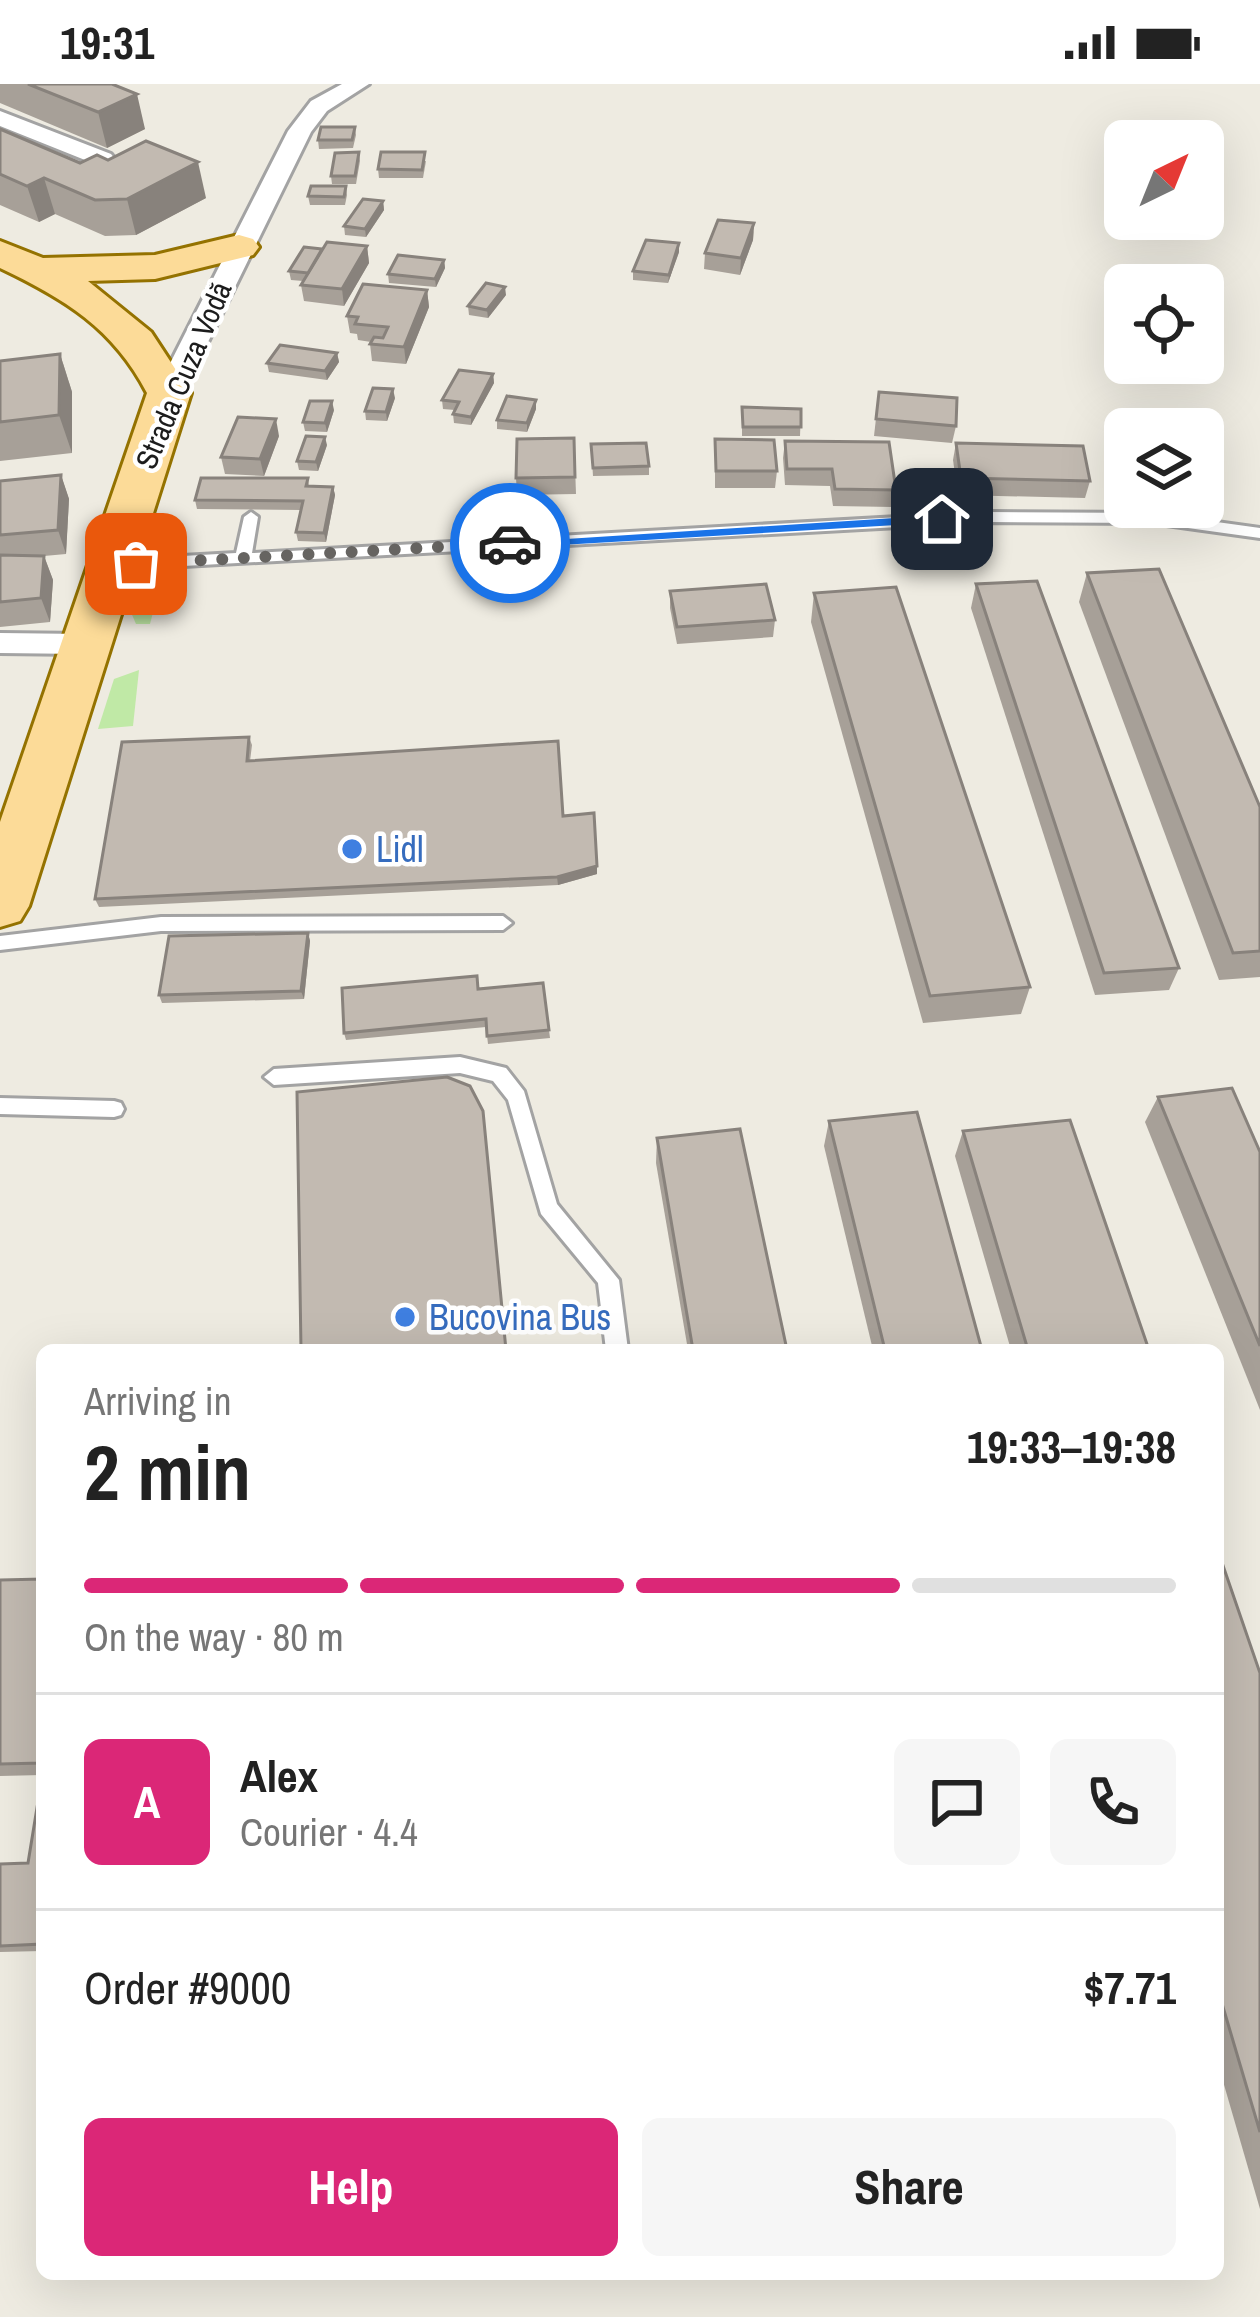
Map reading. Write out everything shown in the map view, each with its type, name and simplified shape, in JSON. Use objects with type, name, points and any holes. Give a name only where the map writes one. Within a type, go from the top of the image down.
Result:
[{"type":"main road","points":[[17,261],[120,271],[231,262]]},
{"type":"main road","points":[[17,261],[109,310],[142,342],[169,393]]},
{"type":"main road","points":[[109,310],[231,262]]},
{"type":"main road","name":"Strada Cuza Vodă","points":[[0,906],[169,393]]},
{"type":"street","name":"Strada Cuza Vodă","points":[[169,393],[300,131],[319,106],[358,84]]},
{"type":"street","points":[[0,118],[103,159]]},
{"type":"street","points":[[0,643],[83,644]]},
{"type":"lane","points":[[243,559],[250,517]]},
{"type":"lane","points":[[109,565],[988,517],[1152,518],[1260,532]]},
{"type":"lane","points":[[0,943],[161,924],[503,923]]},
{"type":"lane","points":[[274,1077],[460,1065],[499,1073],[517,1096],[548,1208],[608,1280],[616,1344]]},
{"type":"lane","points":[[0,1106],[114,1109]]},
{"type":"green space","points":[[166,562],[150,624],[136,624],[127,603],[137,564]]},
{"type":"green space","points":[[139,670],[133,726],[98,729],[114,679]]},
{"type":"building","points":[[28,84],[112,84],[137,94],[98,112]]},
{"type":"building","points":[[321,127],[355,127],[352,140],[318,140]]},
{"type":"building","points":[[0,129],[80,163],[97,155],[108,160],[146,141],[198,162],[127,199],[95,200],[44,178],[27,186],[0,174]]},
{"type":"building","points":[[359,152],[355,176],[331,176],[335,153]]},
{"type":"building","points":[[381,152],[425,152],[422,170],[378,169]]},
{"type":"building","points":[[311,186],[346,186],[344,197],[308,196]]},
{"type":"building","points":[[363,199],[383,201],[365,229],[344,226]]},
{"type":"building","points":[[718,220],[754,223],[741,258],[705,253]]},
{"type":"building","points":[[646,240],[679,243],[669,275],[633,271]]},
{"type":"building","points":[[327,242],[367,246],[342,289],[301,285]]},
{"type":"building","points":[[304,247],[322,249],[308,273],[289,271]]},
{"type":"building","points":[[398,255],[444,260],[435,279],[388,274]]},
{"type":"building","points":[[486,283],[505,287],[487,310],[468,306]]},
{"type":"building","points":[[363,284],[427,290],[404,347],[370,344],[374,337],[383,338],[388,327],[355,324],[358,317],[347,316]]},
{"type":"building","points":[[280,345],[337,353],[325,371],[267,363]]},
{"type":"building","points":[[60,354],[59,415],[0,422],[0,361]]},
{"type":"building","points":[[459,370],[493,374],[471,417],[453,414],[459,402],[442,400]]},
{"type":"building","points":[[373,388],[393,389],[386,412],[365,411]]},
{"type":"building","points":[[879,392],[957,398],[956,426],[876,419]]},
{"type":"building","points":[[507,396],[536,400],[527,423],[497,420]]},
{"type":"building","points":[[310,401],[332,401],[325,423],[303,422]]},
{"type":"building","points":[[742,407],[801,409],[801,427],[743,427]]},
{"type":"building","points":[[238,417],[276,419],[260,459],[221,457]]},
{"type":"building","points":[[306,436],[325,437],[316,462],[297,461]]},
{"type":"building","points":[[574,438],[575,477],[516,478],[517,439]]},
{"type":"building","points":[[715,439],[774,440],[777,471],[716,471]]},
{"type":"building","points":[[785,441],[889,442],[896,490],[835,489],[832,469],[787,469]]},
{"type":"building","points":[[646,443],[649,466],[593,468],[591,444]]},
{"type":"building","points":[[956,443],[1083,446],[1090,481],[961,478]]},
{"type":"building","points":[[61,475],[58,530],[0,535],[0,481]]},
{"type":"building","points":[[201,478],[308,478],[306,486],[333,487],[324,533],[296,532],[303,501],[195,500]]},
{"type":"building","points":[[0,555],[44,556],[41,598],[0,602]]},
{"type":"building","points":[[1159,569],[1260,807],[1260,951],[1233,953],[1087,573]]},
{"type":"building","points":[[1037,581],[1179,968],[1104,973],[976,584]]},
{"type":"building","points":[[766,584],[775,620],[677,627],[670,591]]},
{"type":"building","points":[[896,587],[1030,987],[930,996],[814,593]]},
{"type":"building","name":"Lidl","points":[[249,737],[247,761],[558,741],[563,816],[594,813],[597,866],[557,877],[95,899],[122,742]]},
{"type":"building","points":[[308,933],[301,991],[159,995],[169,936]]},
{"type":"building","points":[[477,976],[478,989],[543,983],[549,1030],[487,1036],[486,1019],[344,1033],[342,988]]},
{"type":"building","points":[[447,1077],[470,1086],[483,1111],[505,1344],[301,1344],[297,1092]]},
{"type":"building","points":[[1232,1088],[1260,1152],[1260,1346],[1158,1097]]},
{"type":"building","points":[[917,1112],[980,1344],[884,1344],[829,1121]]},
{"type":"building","points":[[1070,1120],[1147,1344],[1026,1344],[963,1131]]},
{"type":"building","points":[[740,1129],[786,1344],[692,1344],[657,1138]]},
{"type":"building","points":[[1224,1568],[1260,1673],[1260,2132],[1224,2010]]},
{"type":"building","points":[[36,1579],[36,1763],[0,1764],[0,1580]]},
{"type":"building","points":[[36,1814],[36,1944],[0,1946],[0,1864],[28,1863]]},
{"type":"way so far","points":[[136,564],[510,543]]},
{"type":"place","name":"Lidl","points":[[352,849]]},
{"type":"place","name":"Bucovina Bus","points":[[405,1317]]},
{"type":"route","points":[[510,543],[942,519]]}]
